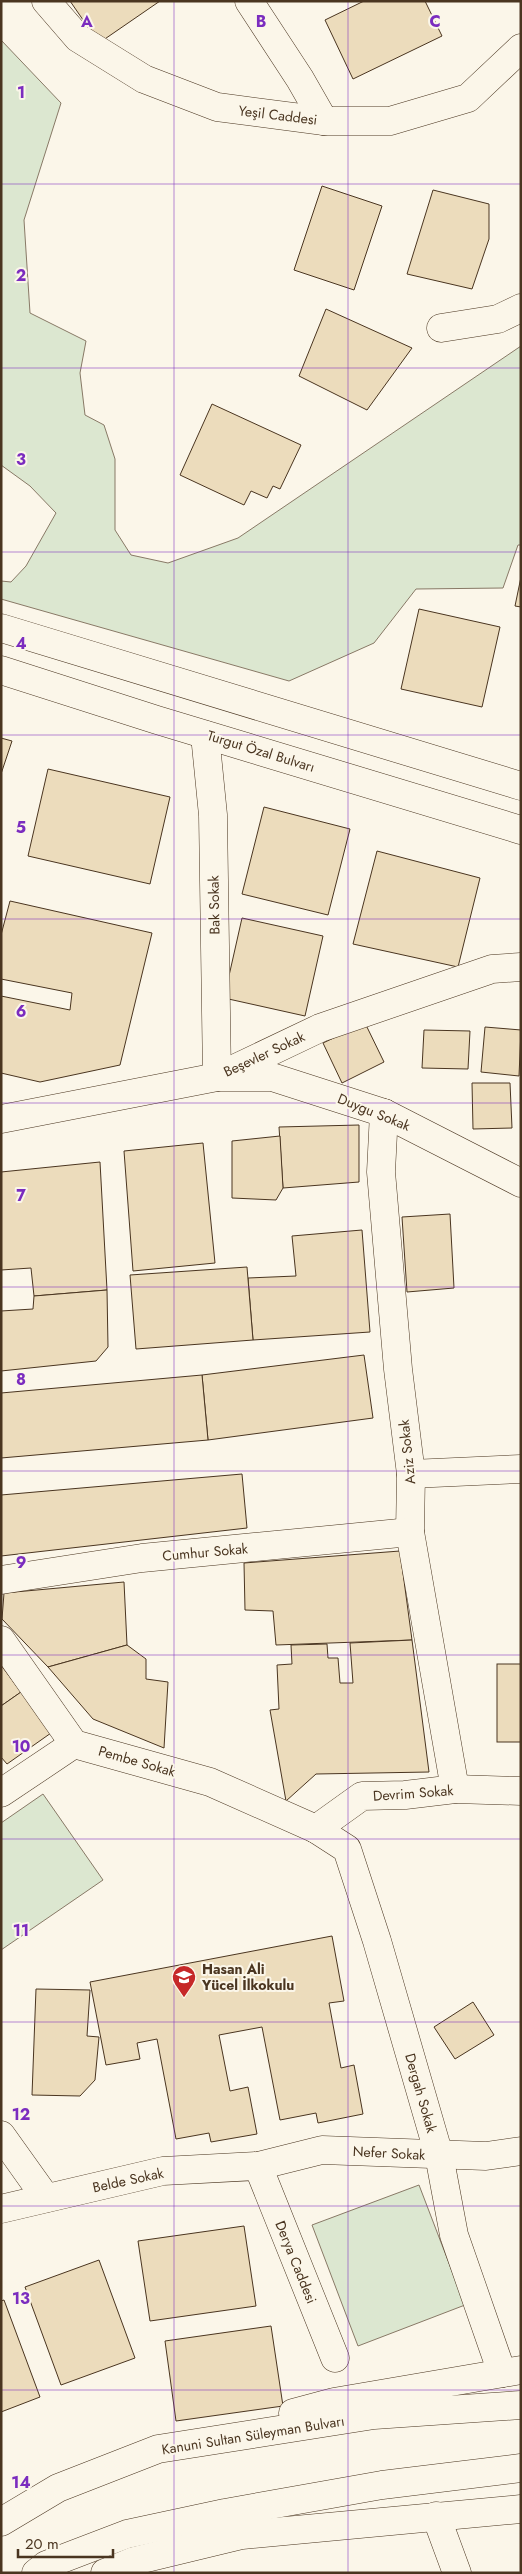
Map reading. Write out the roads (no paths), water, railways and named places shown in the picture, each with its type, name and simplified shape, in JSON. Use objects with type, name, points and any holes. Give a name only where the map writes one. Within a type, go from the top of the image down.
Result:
[{"type":"street","name":"Yeşil Caddesi","points":[[46,1],[78,38],[144,79],[217,107],[324,121],[390,121],[468,98],[521,48]]},
{"type":"street","points":[[249,1],[300,79],[324,121]]},
{"type":"street","points":[[441,328],[498,319],[521,308]]},
{"type":"street","points":[[1,628],[521,786]]},
{"type":"street","name":"Turgut Özal Bulvarı","points":[[1,670],[521,830]]},
{"type":"street","name":"Bak Sokak","points":[[205,734],[213,815],[217,1077]]},
{"type":"street","name":"Beşevler Sokak","points":[[1,1119],[217,1077],[320,1028],[492,969],[521,967]]},
{"type":"street","name":"Duygu Sokak","points":[[217,1077],[272,1077],[384,1113],[521,1183]]},
{"type":"street","name":"Aziz Sokak","points":[[384,1113],[381,1172],[398,1369],[411,1474],[410,1532],[455,1789]]},
{"type":"street","points":[[411,1474],[521,1470]]},
{"type":"street","name":"Cumhur Sokak","points":[[1,1580],[142,1558],[410,1532]]},
{"type":"street","points":[[1,1640],[74,1744],[1,1793]]},
{"type":"street","name":"Pembe Sokak","points":[[74,1744],[210,1782],[316,1829]]},
{"type":"street","name":"Devrim Sokak","points":[[316,1829],[362,1796],[405,1795],[455,1789],[521,1791]]},
{"type":"street","name":"Dergah Sokak","points":[[316,1829],[347,1849],[377,1941],[439,2155],[454,2235],[512,2372]]},
{"type":"street","points":[[1,2135],[46,2198]]},
{"type":"street","name":"Nefer Sokak","points":[[258,2166],[322,2150],[486,2156],[521,2151]]},
{"type":"street","name":"Belde Sokak","points":[[1,2209],[163,2171],[258,2166]]},
{"type":"street","name":"Derya Caddesi","points":[[258,2166],[335,2358]]},
{"type":"street","points":[[158,2449],[334,2402],[512,2372]]},
{"type":"street","name":"Kanuni Sultan Süleyman Bulvarı","points":[[1,2522],[58,2488],[158,2449],[374,2415],[521,2405]]},
{"type":"street","points":[[36,2573],[46,2565],[127,2534],[225,2513],[382,2485],[521,2468]]},
{"type":"street","points":[[105,2573],[134,2561],[242,2535],[521,2509]]},
{"type":"street","points":[[436,2516],[457,2573]]},
{"type":"place","name":"Hasan Ali Yücel İlkokulu","points":[[184,1998]]}]
